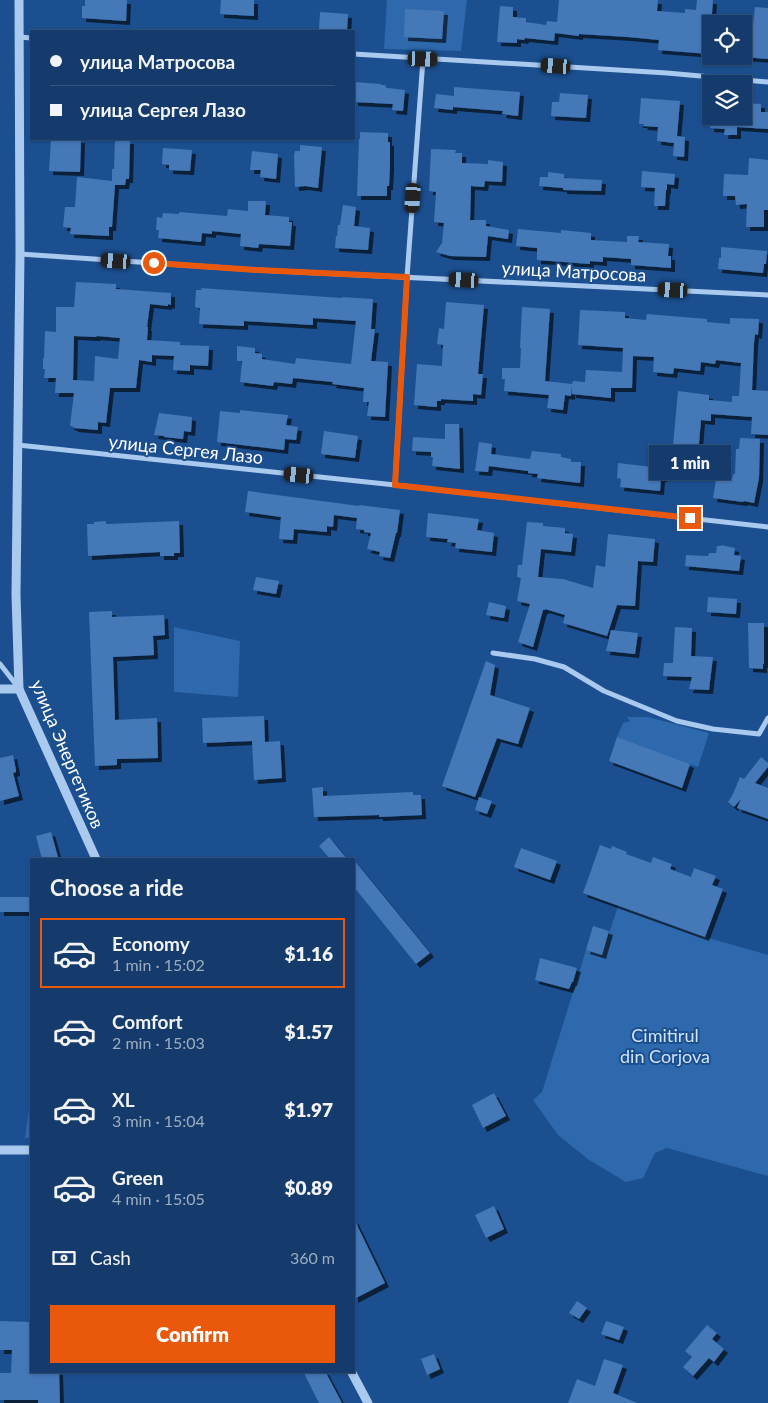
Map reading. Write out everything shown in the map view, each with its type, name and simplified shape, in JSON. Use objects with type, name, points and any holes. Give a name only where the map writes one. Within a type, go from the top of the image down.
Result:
[{"type":"street","name":"улица Энергетиков","points":[[19,0],[20,254],[16,595],[20,689],[96,858]]},
{"type":"street","points":[[19,37],[30,38]]},
{"type":"street","points":[[355,54],[648,72],[768,82]]},
{"type":"street","points":[[395,485],[407,277],[423,59]]},
{"type":"street","name":"улица Матросова","points":[[20,254],[220,268],[768,295]]},
{"type":"street","name":"улица Сергея Лазо","points":[[18,445],[768,527]]},
{"type":"street","points":[[493,653],[535,659],[564,667],[604,691],[677,721],[713,729],[759,734],[768,718]]},
{"type":"street","points":[[0,664],[20,689]]},
{"type":"street","points":[[0,689],[20,689]]},
{"type":"street","points":[[0,1150],[30,1150]]},
{"type":"street","points":[[352,1373],[368,1403]]},
{"type":"green space","points":[[387,0],[467,0],[461,51],[384,49]]},
{"type":"green space","points":[[174,627],[240,641],[238,697],[174,692]]},
{"type":"green space","points":[[627,717],[648,717],[709,733],[698,767],[617,737],[623,723],[630,721]]},
{"type":"green space","name":"Cimitirul din Corjova","points":[[618,906],[705,937],[768,955],[768,1176],[667,1148],[655,1153],[643,1178],[626,1182],[589,1160],[558,1135],[533,1100],[542,1092],[586,950],[602,955]]},
{"type":"green space","points":[[30,1101],[30,1138],[25,1138]]},
{"type":"building","points":[[85,0],[127,0],[126,21],[82,18],[82,6],[85,6]]},
{"type":"building","points":[[221,0],[254,0],[254,16],[220,14]]},
{"type":"building","points":[[559,0],[658,0],[657,11],[685,13],[685,9],[696,10],[697,0],[713,0],[712,15],[702,15],[702,53],[658,50],[659,40],[579,34],[579,36],[555,33],[554,41],[525,38],[524,40],[517,39],[517,43],[497,42],[500,6],[513,7],[513,17],[526,18],[526,22],[546,25],[547,21],[557,22]]},
{"type":"building","points":[[755,7],[768,8],[768,59],[752,58]]},
{"type":"building","points":[[405,9],[444,11],[442,39],[404,37]]},
{"type":"building","points":[[320,12],[348,14],[347,30],[319,29]]},
{"type":"building","points":[[355,82],[381,84],[386,85],[385,87],[388,88],[405,90],[403,111],[392,110],[393,104],[355,102]]},
{"type":"building","points":[[454,87],[520,92],[518,116],[502,114],[503,111],[453,107],[453,110],[434,108],[436,94],[454,96]]},
{"type":"building","points":[[560,93],[588,95],[586,118],[551,116],[552,102],[559,102]]},
{"type":"building","points":[[641,98],[680,101],[677,136],[685,137],[684,157],[673,156],[674,143],[657,141],[658,127],[639,124]]},
{"type":"building","points":[[752,103],[761,104],[761,112],[768,112],[768,129],[737,127],[737,135],[724,135],[725,129],[710,128],[710,125],[752,125]]},
{"type":"building","points":[[360,132],[388,133],[390,166],[387,196],[357,196]]},
{"type":"building","points":[[51,140],[81,140],[80,172],[49,171]]},
{"type":"building","points":[[115,140],[130,140],[129,179],[126,179],[125,185],[115,185],[112,227],[109,227],[109,236],[70,234],[71,228],[63,227],[65,207],[75,207],[77,177],[112,181],[112,169],[114,169]]},
{"type":"building","points":[[300,145],[322,147],[318,188],[295,187],[294,156],[295,151],[300,151]]},
{"type":"building","points":[[163,148],[192,150],[190,171],[169,170],[169,165],[162,164]]},
{"type":"building","points":[[431,149],[456,150],[455,153],[462,153],[462,163],[488,164],[488,160],[503,162],[502,182],[485,181],[484,187],[471,186],[470,220],[486,220],[486,226],[509,230],[508,239],[488,236],[486,257],[450,256],[436,252],[442,243],[444,223],[434,222],[436,192],[429,191]]},
{"type":"building","points":[[252,151],[278,154],[276,179],[260,177],[261,170],[250,170]]},
{"type":"building","points":[[749,158],[768,160],[768,210],[764,210],[764,227],[746,227],[747,204],[736,205],[735,196],[723,196],[724,174],[748,175]]},
{"type":"building","points":[[642,171],[675,174],[674,185],[667,184],[665,206],[654,206],[655,188],[641,187]]},
{"type":"building","points":[[548,172],[564,174],[564,178],[602,180],[601,191],[563,190],[563,188],[539,186],[540,177],[548,177]]},
{"type":"building","points":[[248,201],[266,201],[265,215],[289,217],[289,222],[292,222],[290,246],[259,244],[258,248],[240,246],[241,234],[212,231],[212,234],[202,233],[201,242],[158,238],[159,230],[156,230],[157,217],[162,218],[163,213],[179,214],[179,212],[227,216],[228,209],[248,211]]},
{"type":"building","points":[[343,205],[356,207],[354,226],[370,228],[368,250],[335,248]]},
{"type":"building","points":[[518,229],[561,233],[561,230],[591,233],[591,240],[627,242],[627,236],[639,236],[638,242],[669,244],[668,256],[671,256],[671,268],[631,265],[631,259],[603,257],[603,262],[590,261],[590,264],[537,260],[537,248],[516,246]]},
{"type":"building","points":[[721,247],[767,251],[763,273],[718,269]]},
{"type":"building","points":[[76,282],[116,284],[116,289],[171,293],[171,305],[150,304],[147,340],[180,342],[180,345],[209,346],[208,366],[190,365],[190,371],[173,370],[174,356],[152,355],[152,362],[139,360],[136,388],[110,388],[106,423],[98,422],[98,430],[74,428],[70,426],[74,393],[55,393],[56,378],[44,378],[43,358],[45,331],[56,332],[56,307],[74,307]],"holes":[[[74,336],[120,338],[118,359],[95,356],[94,381],[73,380]]]},
{"type":"building","points":[[201,288],[373,299],[371,329],[375,329],[371,361],[388,362],[385,417],[367,416],[369,402],[363,402],[364,388],[332,384],[333,382],[293,378],[292,384],[274,382],[273,386],[240,382],[242,361],[237,361],[237,346],[255,348],[255,353],[262,354],[262,359],[295,364],[296,358],[351,364],[356,321],[313,318],[313,325],[244,321],[244,326],[199,324],[200,308],[195,307],[196,290],[202,290]]},
{"type":"building","points":[[446,302],[484,305],[478,374],[483,374],[481,395],[473,394],[473,401],[441,399],[441,401],[437,401],[437,407],[414,405],[417,364],[442,366],[443,345],[437,344],[439,328],[444,329]]},
{"type":"building","points":[[522,307],[550,309],[545,381],[572,384],[573,381],[585,382],[586,370],[622,372],[623,348],[578,345],[580,310],[625,312],[625,318],[646,320],[647,314],[707,319],[707,322],[730,324],[730,318],[759,319],[758,335],[755,334],[754,343],[752,390],[768,391],[768,435],[751,434],[752,417],[711,414],[711,421],[701,420],[698,455],[683,454],[683,457],[672,456],[678,391],[709,395],[709,400],[732,402],[732,396],[739,396],[741,363],[716,360],[715,364],[701,362],[700,371],[674,368],[673,374],[653,372],[654,357],[633,356],[632,388],[611,388],[611,398],[572,394],[572,386],[571,396],[565,395],[563,410],[547,408],[549,395],[504,391],[505,379],[502,379],[502,368],[520,368]]},
{"type":"building","points":[[240,410],[288,415],[286,425],[298,427],[296,440],[285,439],[284,450],[217,442],[220,411],[240,413]]},
{"type":"building","points":[[159,413],[192,417],[191,432],[184,431],[183,439],[154,435]]},
{"type":"building","points":[[445,424],[459,424],[460,469],[432,466],[433,457],[431,457],[431,452],[412,451],[413,437],[445,439]]},
{"type":"building","points":[[324,431],[358,436],[355,458],[321,454]]},
{"type":"building","points":[[740,438],[760,439],[759,478],[754,503],[713,498],[717,474],[733,477],[733,474],[735,474],[736,449],[739,449]]},
{"type":"building","points":[[479,442],[492,444],[491,454],[530,459],[532,451],[561,454],[561,457],[571,459],[571,462],[581,462],[580,483],[537,478],[538,474],[528,473],[528,471],[489,466],[488,472],[475,471]]},
{"type":"building","points":[[653,461],[665,463],[660,491],[620,487],[621,479],[617,478],[618,463],[652,467]]},
{"type":"building","points":[[248,491],[400,510],[397,533],[390,558],[379,556],[380,552],[367,549],[371,533],[356,529],[357,518],[334,515],[333,527],[327,526],[327,532],[294,529],[293,540],[279,539],[281,517],[245,512]]},
{"type":"building","points":[[428,513],[479,519],[477,530],[494,533],[492,552],[455,548],[456,543],[447,542],[448,539],[426,537]]},
{"type":"building","points":[[106,521],[106,524],[179,521],[180,553],[174,553],[174,556],[160,556],[160,552],[88,556],[87,524]]},
{"type":"building","points":[[527,522],[543,523],[543,526],[565,528],[565,533],[573,534],[571,552],[541,549],[538,577],[563,579],[593,588],[596,565],[605,567],[608,534],[655,539],[653,562],[638,561],[635,606],[617,605],[607,636],[563,623],[565,615],[545,609],[543,610],[533,647],[518,642],[530,604],[517,601],[521,578],[517,577],[518,565],[522,565]]},
{"type":"building","points":[[717,546],[735,548],[734,555],[741,556],[739,571],[685,566],[686,555],[708,556],[709,553],[716,553]]},
{"type":"building","points":[[256,577],[279,581],[276,594],[253,590]]},
{"type":"building","points":[[708,597],[737,599],[736,614],[707,612]]},
{"type":"building","points":[[489,602],[506,606],[504,618],[486,615]]},
{"type":"building","points":[[112,611],[112,617],[164,615],[165,635],[153,636],[154,655],[113,657],[115,720],[157,718],[158,758],[117,759],[117,765],[95,766],[89,612]]},
{"type":"building","points":[[748,623],[764,623],[763,669],[749,668]]},
{"type":"building","points":[[675,627],[692,628],[691,656],[713,657],[709,690],[689,689],[692,677],[663,676],[664,663],[673,663]]},
{"type":"building","points":[[611,630],[638,633],[635,654],[606,651]]},
{"type":"building","points":[[486,661],[495,665],[490,695],[530,708],[518,744],[497,738],[475,797],[442,786]]},
{"type":"building","points":[[264,716],[265,742],[280,741],[282,778],[254,780],[252,741],[203,743],[202,718]]},
{"type":"building","points":[[617,737],[690,764],[682,788],[609,761]]},
{"type":"building","points":[[13,755],[16,772],[13,773],[19,796],[0,801],[0,758]]},
{"type":"building","points":[[761,757],[768,763],[768,767],[755,783],[768,788],[768,819],[737,808],[741,799],[734,807],[728,802],[740,777],[744,779]]},
{"type":"building","points":[[323,787],[323,796],[413,792],[413,795],[421,795],[422,815],[314,817],[312,788]]},
{"type":"building","points":[[479,797],[492,801],[487,814],[475,810]]},
{"type":"building","points":[[51,832],[58,857],[42,858],[36,836]]},
{"type":"building","points":[[329,837],[346,858],[329,858],[319,846]]},
{"type":"building","points":[[600,845],[611,849],[612,846],[627,852],[626,854],[651,863],[653,857],[672,864],[670,869],[691,877],[694,868],[716,876],[712,885],[723,889],[705,937],[583,893]]},
{"type":"building","points":[[521,848],[557,861],[550,880],[514,867]]},
{"type":"building","points":[[355,861],[430,953],[416,964],[355,888]]},
{"type":"building","points":[[0,897],[30,897],[30,912],[0,912]]},
{"type":"building","points":[[593,926],[609,931],[602,955],[586,950]]},
{"type":"building","points":[[540,958],[577,968],[569,989],[535,980]]},
{"type":"building","points":[[494,1093],[506,1116],[483,1128],[472,1105]]},
{"type":"building","points":[[494,1206],[504,1229],[486,1238],[475,1215]]},
{"type":"building","points":[[355,1221],[385,1283],[355,1298]]},
{"type":"building","points":[[577,1301],[587,1308],[579,1319],[569,1313]]},
{"type":"building","points":[[0,1321],[30,1322],[30,1373],[59,1373],[60,1403],[38,1403],[38,1400],[0,1400],[0,1373],[11,1373],[12,1350],[0,1350]]},
{"type":"building","points":[[606,1321],[624,1327],[619,1340],[601,1334]]},
{"type":"building","points":[[707,1325],[717,1333],[712,1339],[724,1349],[714,1362],[709,1358],[693,1376],[683,1367],[692,1357],[685,1351]]},
{"type":"building","points":[[434,1354],[440,1369],[427,1375],[421,1359]]},
{"type":"building","points":[[604,1359],[623,1365],[613,1393],[637,1403],[568,1403],[577,1379],[595,1386]]},
{"type":"building","points":[[304,1373],[326,1373],[342,1403],[319,1403]]},
{"type":"route","points":[[154,263],[407,277],[395,485],[690,518]]}]
